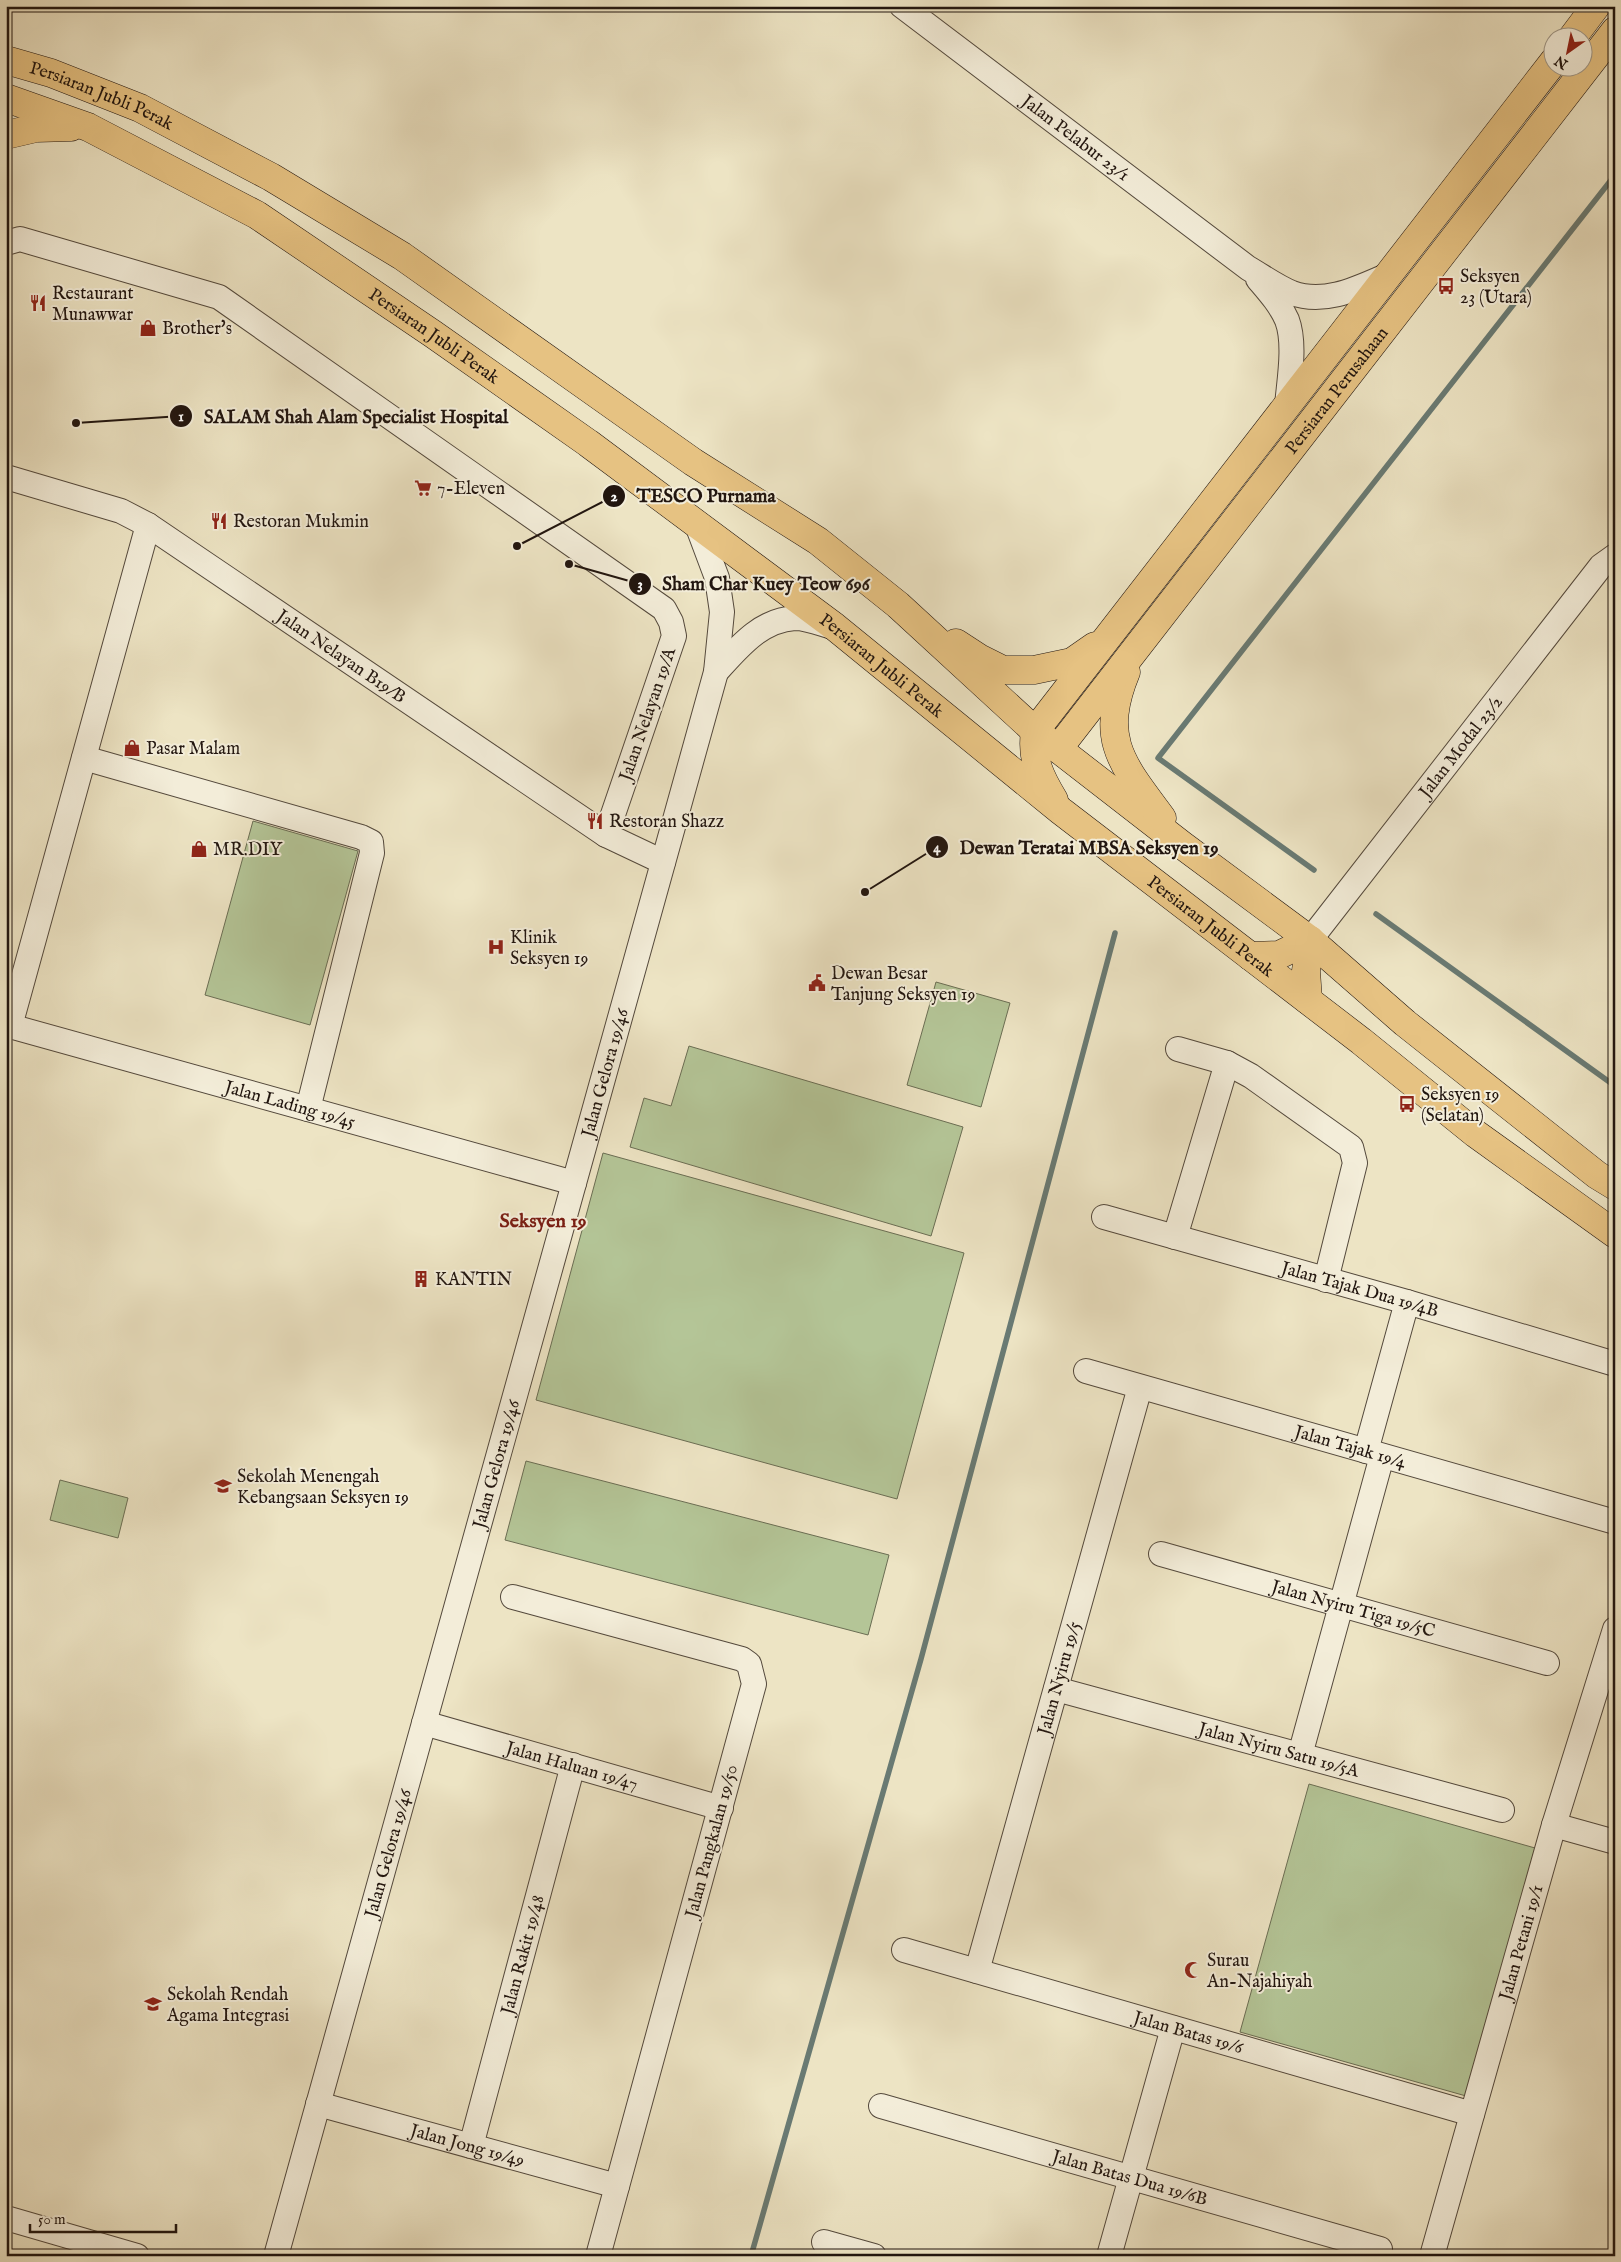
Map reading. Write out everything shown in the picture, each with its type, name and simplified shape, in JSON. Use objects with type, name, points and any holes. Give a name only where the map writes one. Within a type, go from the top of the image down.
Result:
[{"type":"main road","points":[[1580,28],[1596,6]]},
{"type":"main road","name":"Persiaran Perusahaan","points":[[1046,754],[1135,650],[1615,31]]},
{"type":"main road","name":"Persiaran Jubli Perak","points":[[6,60],[51,73],[140,108],[271,177],[402,256],[694,462],[818,542],[898,605],[1034,731],[1046,754],[1182,845],[1310,940],[1406,1023],[1598,1175],[1615,1186]]},
{"type":"main road","name":"Persiaran Perusahaan","points":[[1034,731],[1544,74]]},
{"type":"main road","name":"Persiaran Jubli Perak","points":[[6,98],[88,127],[257,215],[441,339],[696,522],[835,628],[1061,812],[1308,1000],[1476,1134],[1615,1234]]},
{"type":"main road","points":[[6,135],[36,128],[88,127]]},
{"type":"main road","points":[[898,605],[979,658],[1003,670],[1034,670],[1072,662],[1106,638]]},
{"type":"main road","points":[[1135,650],[1117,693],[1113,721],[1118,752],[1134,780],[1182,845]]},
{"type":"main road","points":[[986,751],[1046,754],[1040,776],[1061,812]]},
{"type":"main road","points":[[1250,956],[1279,955],[1310,940]]},
{"type":"main road","points":[[1308,1000],[1306,971],[1310,940]]},
{"type":"street","name":"Jalan Pelabur 23/1","points":[[902,6],[1248,268],[1292,293],[1318,297],[1349,292],[1388,275]]},
{"type":"street","name":"Jalan Nelayan 19/A","points":[[6,243],[20,239],[219,297],[664,609],[671,622],[674,636],[606,834]]},
{"type":"street","name":"Jalan Pelabur 23/1","points":[[1248,268],[1276,300],[1288,322],[1291,352],[1287,406]]},
{"type":"street","name":"Jalan Nelayan B19/B","points":[[6,477],[121,511],[148,525],[606,834],[663,862]]},
{"type":"street","name":"Jalan Gelora 19/46","points":[[276,2256],[716,672],[722,612],[717,578],[696,522]]},
{"type":"street","points":[[8,1025],[148,525]]},
{"type":"street","name":"Jalan Modal 23/2","points":[[1310,940],[1601,566],[1615,556]]},
{"type":"street","name":"Jalan Gelora 19/46","points":[[716,672],[744,642],[762,627],[795,618],[835,628]]},
{"type":"street","points":[[84,758],[361,837],[371,842],[372,853],[308,1109]]},
{"type":"street","name":"Jalan Lading 19/45","points":[[8,1025],[574,1183]]},
{"type":"street","points":[[1178,1049],[1228,1063],[1251,1076],[1351,1147],[1355,1163],[1326,1280]]},
{"type":"street","points":[[1175,1237],[1228,1063]]},
{"type":"street","name":"Jalan Tajak Dua 19/4B","points":[[1104,1218],[1407,1302],[1615,1364]]},
{"type":"street","points":[[1300,1755],[1341,1604],[1407,1302]]},
{"type":"street","name":"Jalan Tajak 19/4","points":[[1086,1372],[1615,1522]]},
{"type":"street","name":"Jalan Nyiru 19/5","points":[[978,1971],[1140,1387]]},
{"type":"street","name":"Jalan Nyiru Tiga 19/5C","points":[[1161,1554],[1547,1662]]},
{"type":"street","name":"Jalan Pangkalan 19/50","points":[[513,1598],[742,1659],[749,1664],[754,1684],[598,2256]]},
{"type":"street","name":"Jalan Petani 19/1","points":[[1432,2256],[1554,1825],[1615,1629]]},
{"type":"street","name":"Jalan Nyiru Satu 19/5A","points":[[1056,1689],[1502,1810]]},
{"type":"street","name":"Jalan Haluan 19/47","points":[[424,1723],[721,1808]]},
{"type":"street","name":"Jalan Rakit 19/48","points":[[471,2146],[573,1765]]},
{"type":"street","points":[[1554,1825],[1615,1842]]},
{"type":"street","name":"Jalan Batas 19/6","points":[[904,1950],[1472,2114]]},
{"type":"street","points":[[1109,2256],[1173,2028]]},
{"type":"street","name":"Jalan Jong 19/49","points":[[318,2104],[617,2186]]},
{"type":"street","name":"Jalan Batas Dua 19/6B","points":[[880,2106],[1380,2249]]},
{"type":"street","points":[[6,2218],[137,2256]]},
{"type":"street","points":[[824,2242],[874,2256]]},
{"type":"green space","points":[[253,821],[358,851],[310,1025],[205,995]]},
{"type":"green space","points":[[936,982],[1010,1003],[981,1107],[907,1085]]},
{"type":"green space","points":[[689,1046],[963,1127],[931,1236],[630,1147],[644,1098],[671,1106]]},
{"type":"green space","points":[[603,1153],[964,1253],[897,1499],[536,1400]]},
{"type":"green space","points":[[526,1461],[889,1555],[868,1635],[505,1540]]},
{"type":"green space","points":[[60,1480],[128,1498],[118,1538],[50,1520]]},
{"type":"green space","points":[[1309,1784],[1535,1848],[1466,2096],[1240,2032]]},
{"type":"waterway","points":[[1314,870],[1158,758],[1615,175]]},
{"type":"waterway","points":[[1376,914],[1615,1086]]},
{"type":"waterway","points":[[751,2256],[921,1659],[1115,933]]},
{"type":"place","name":"Seksyen 23 (Utara)","points":[[1446,286]]},
{"type":"place","name":"Restaurant Munawwar","points":[[38,303]]},
{"type":"place","name":"Brother's","points":[[148,328]]},
{"type":"place","name":"SALAM Shah Alam Specialist Hospital","points":[[76,423]]},
{"type":"place","name":"7-Eleven","points":[[423,488]]},
{"type":"place","name":"Restoran Mukmin","points":[[219,521]]},
{"type":"place","name":"TESCO Purnama","points":[[517,546]]},
{"type":"place","name":"Sham Char Kuey Teow 696","points":[[569,564]]},
{"type":"place","name":"Pasar Malam","points":[[132,748]]},
{"type":"place","name":"Restoran Shazz","points":[[595,821]]},
{"type":"place","name":"MR.DIY","points":[[199,849]]},
{"type":"place","name":"Dewan Teratai MBSA Seksyen 19","points":[[865,892]]},
{"type":"place","name":"Klinik Seksyen 19","points":[[496,947]]},
{"type":"place","name":"Dewan Besar Tanjung Seksyen 19","points":[[817,983]]},
{"type":"place","name":"Seksyen 19 (Selatan)","points":[[1407,1104]]},
{"type":"place","name":"KANTIN","points":[[421,1279]]},
{"type":"place","name":"Sekolah Menengah Kebangsaan Seksyen 19","points":[[223,1486]]},
{"type":"place","name":"Surau An-Najahiyah","points":[[1193,1970]]},
{"type":"place","name":"Sekolah Rendah Agama Integrasi","points":[[153,2004]]},
{"type":"district","name":"Seksyen 19","points":[[543,1220]]}]
